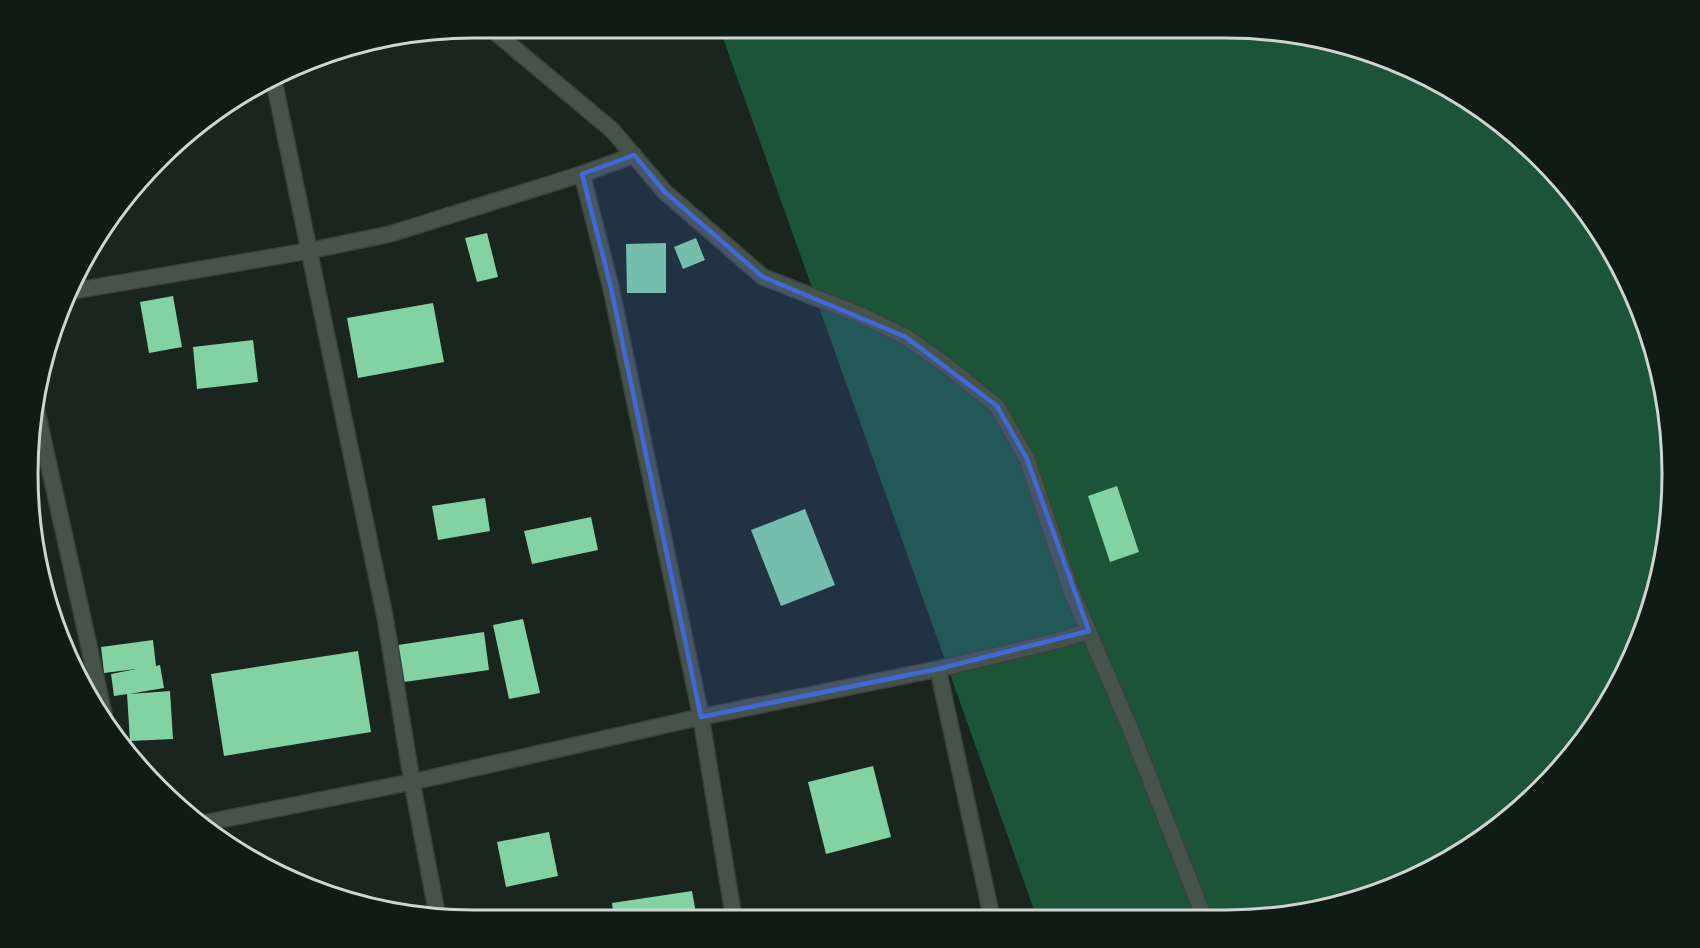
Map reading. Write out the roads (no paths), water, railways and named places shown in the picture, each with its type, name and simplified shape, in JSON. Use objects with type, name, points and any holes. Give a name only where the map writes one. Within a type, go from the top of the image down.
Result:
[{"type":"street","points":[[502,38],[612,129],[665,192],[763,278],[863,316],[906,337],[946,365],[997,406],[1027,459],[1070,588],[1128,723],[1201,910]]},
{"type":"street","points":[[275,86],[385,616],[412,782],[436,909]]},
{"type":"street","points":[[79,290],[308,251],[390,234],[582,174],[634,155]]},
{"type":"street","points":[[582,174],[614,300],[701,717],[733,910]]},
{"type":"street","points":[[40,426],[101,700]]},
{"type":"street","points":[[210,822],[412,782],[701,717],[938,669],[1058,641],[1089,631]]},
{"type":"street","points":[[938,669],[990,910]]}]
